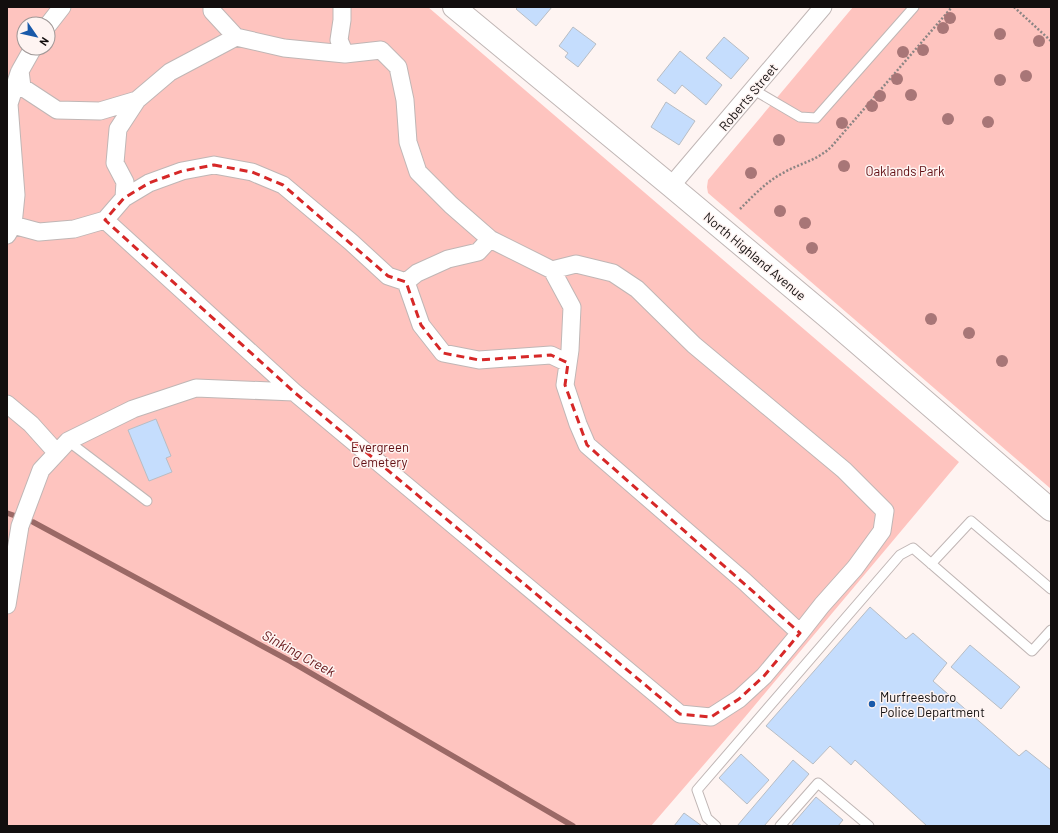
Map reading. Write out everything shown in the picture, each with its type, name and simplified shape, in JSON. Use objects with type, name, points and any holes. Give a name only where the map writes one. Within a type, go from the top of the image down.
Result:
[{"type":"street","points":[[212,7],[212,11],[236,37],[284,48],[345,54],[381,50],[398,67],[405,100],[408,142],[418,172],[451,205],[490,239],[552,270],[572,307],[565,385],[578,424],[587,445],[744,581],[800,633]]},
{"type":"street","points":[[342,7],[342,20],[338,40],[345,54]]},
{"type":"street","name":"North Highland Avenue","points":[[454,7],[831,320],[1051,510]]},
{"type":"street","name":"Roberts Street","points":[[671,186],[823,7]]},
{"type":"street","points":[[124,198],[125,182],[115,163],[118,129],[137,100],[170,72],[236,37]]},
{"type":"street","points":[[28,56],[20,71],[9,104],[16,195],[9,228],[39,232],[74,229],[105,220],[124,198],[148,183],[182,171],[214,165],[252,172],[283,185],[352,242],[388,276],[406,282]]},
{"type":"street","points":[[20,71],[22,87],[57,110],[100,111],[137,100]]},
{"type":"street","points":[[100,111],[118,129]]},
{"type":"street","points":[[105,220],[294,392],[680,714],[711,717],[739,699],[764,676],[822,606],[856,568],[882,531],[886,511],[844,470],[694,345],[637,289],[613,272],[576,264],[552,270]]},
{"type":"street","points":[[406,282],[417,273],[448,258],[478,252],[490,239]]},
{"type":"street","points":[[406,282],[421,325],[443,353],[479,360],[551,355],[568,363]]},
{"type":"street","points":[[7,605],[20,526],[41,470],[62,447],[133,409],[196,388],[294,392]]},
{"type":"street","points":[[7,404],[62,447]]},
{"type":"lane","points":[[754,90],[800,117],[816,118],[914,7]]},
{"type":"lane","points":[[62,447],[147,501]]},
{"type":"lane","points":[[931,564],[971,522],[1051,589]]},
{"type":"lane","points":[[716,826],[707,818],[697,790],[900,555],[913,548],[1032,651],[1051,630]]},
{"type":"lane","points":[[780,826],[818,782],[868,826]]},
{"type":"path","points":[[740,209],[769,181],[789,170],[821,156],[832,146],[952,7]]},
{"type":"path","points":[[1014,7],[1051,41]]},
{"type":"highlighted area","points":[[214,165],[252,172],[283,185],[388,276],[406,282],[421,325],[443,353],[479,360],[551,355],[568,363],[565,385],[587,445],[800,633],[764,676],[739,699],[711,717],[680,714],[294,392],[105,220],[124,198],[149,183],[182,171]]},
{"type":"green space","name":"Evergreen Cemetery","points":[[7,7],[428,7],[959,462],[745,717],[651,826],[7,826]]},
{"type":"green space","name":"Oaklands Park","points":[[853,7],[1051,7],[1051,489],[708,193],[708,180]]},
{"type":"building","points":[[518,7],[552,7],[536,26],[516,9]]},
{"type":"building","points":[[573,27],[596,44],[578,67],[565,57],[568,53],[559,46]]},
{"type":"building","points":[[724,37],[749,58],[731,79],[706,58]]},
{"type":"building","points":[[680,51],[722,85],[706,105],[682,85],[675,94],[657,80]]},
{"type":"building","points":[[666,102],[695,121],[679,145],[651,127]]},
{"type":"building","points":[[156,419],[171,456],[166,458],[172,472],[149,481],[128,430]]},
{"type":"building","name":"Murfreesboro Police Department","points":[[870,607],[906,639],[913,633],[947,663],[933,681],[1019,756],[1026,750],[1051,770],[1051,826],[927,826],[855,760],[851,765],[830,746],[813,764],[766,726]]},
{"type":"building","points":[[970,645],[1020,687],[1001,709],[951,667]]},
{"type":"building","points":[[741,754],[769,780],[747,804],[719,778]]},
{"type":"building","points":[[793,760],[809,774],[764,826],[737,826]]},
{"type":"building","points":[[816,797],[843,820],[838,826],[791,826]]},
{"type":"building","points":[[684,813],[702,826],[674,826]]},
{"type":"waterway","name":"Sinking Creek","points":[[7,513],[33,522],[290,661],[573,826]]},
{"type":"place","name":"Murfreesboro Police Department","points":[[872,704]]}]
